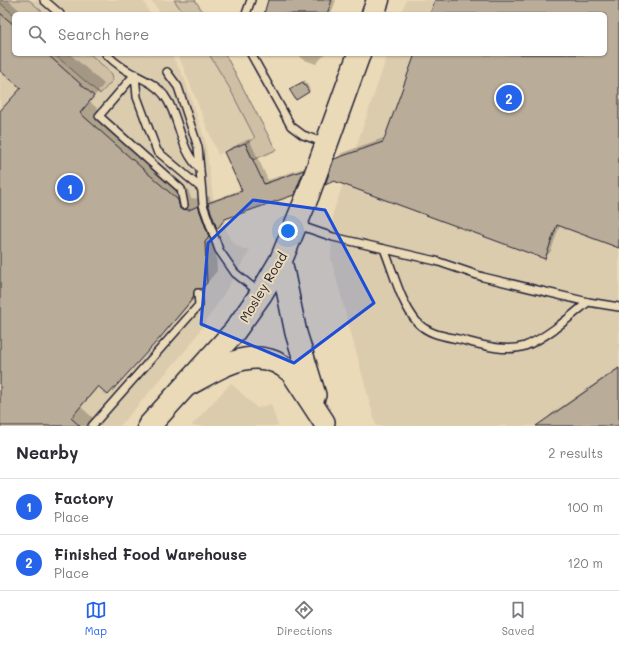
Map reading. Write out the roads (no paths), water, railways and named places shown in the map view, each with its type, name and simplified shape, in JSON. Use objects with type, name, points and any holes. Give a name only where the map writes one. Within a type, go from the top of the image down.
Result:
[{"type":"main road","points":[[374,12],[378,0]]},
{"type":"main road","name":"Mosley Road","points":[[149,426],[234,332],[261,294],[281,260],[327,144],[357,56]]},
{"type":"main road","points":[[281,260],[296,333],[324,424]]},
{"type":"main road","points":[[185,387],[241,359],[263,358],[272,360],[285,367],[292,373],[324,424]]},
{"type":"lane","points":[[44,0],[58,12]]},
{"type":"lane","points":[[247,12],[251,0]]},
{"type":"lane","points":[[109,56],[124,68],[155,86],[164,95],[170,106],[186,152],[200,169]]},
{"type":"lane","points":[[252,56],[291,126],[303,135],[327,144]]},
{"type":"lane","points":[[167,72],[174,81],[181,96],[198,147],[201,188],[208,220],[225,261],[235,273],[261,294]]},
{"type":"lane","points":[[135,74],[137,97],[157,151],[201,188]]},
{"type":"lane","points":[[135,74],[99,116],[181,190],[184,205]]},
{"type":"lane","points":[[296,224],[333,237],[436,261],[483,277],[588,302],[619,307]]},
{"type":"lane","points":[[384,249],[410,312],[429,332],[438,335],[489,346],[514,348],[525,346],[563,322],[588,302]]},
{"type":"lane","points":[[92,426],[199,305],[198,293]]},
{"type":"place","name":"Finished Food Warehouse","points":[[509,98]]},
{"type":"place","name":"Factory","points":[[70,188]]}]
